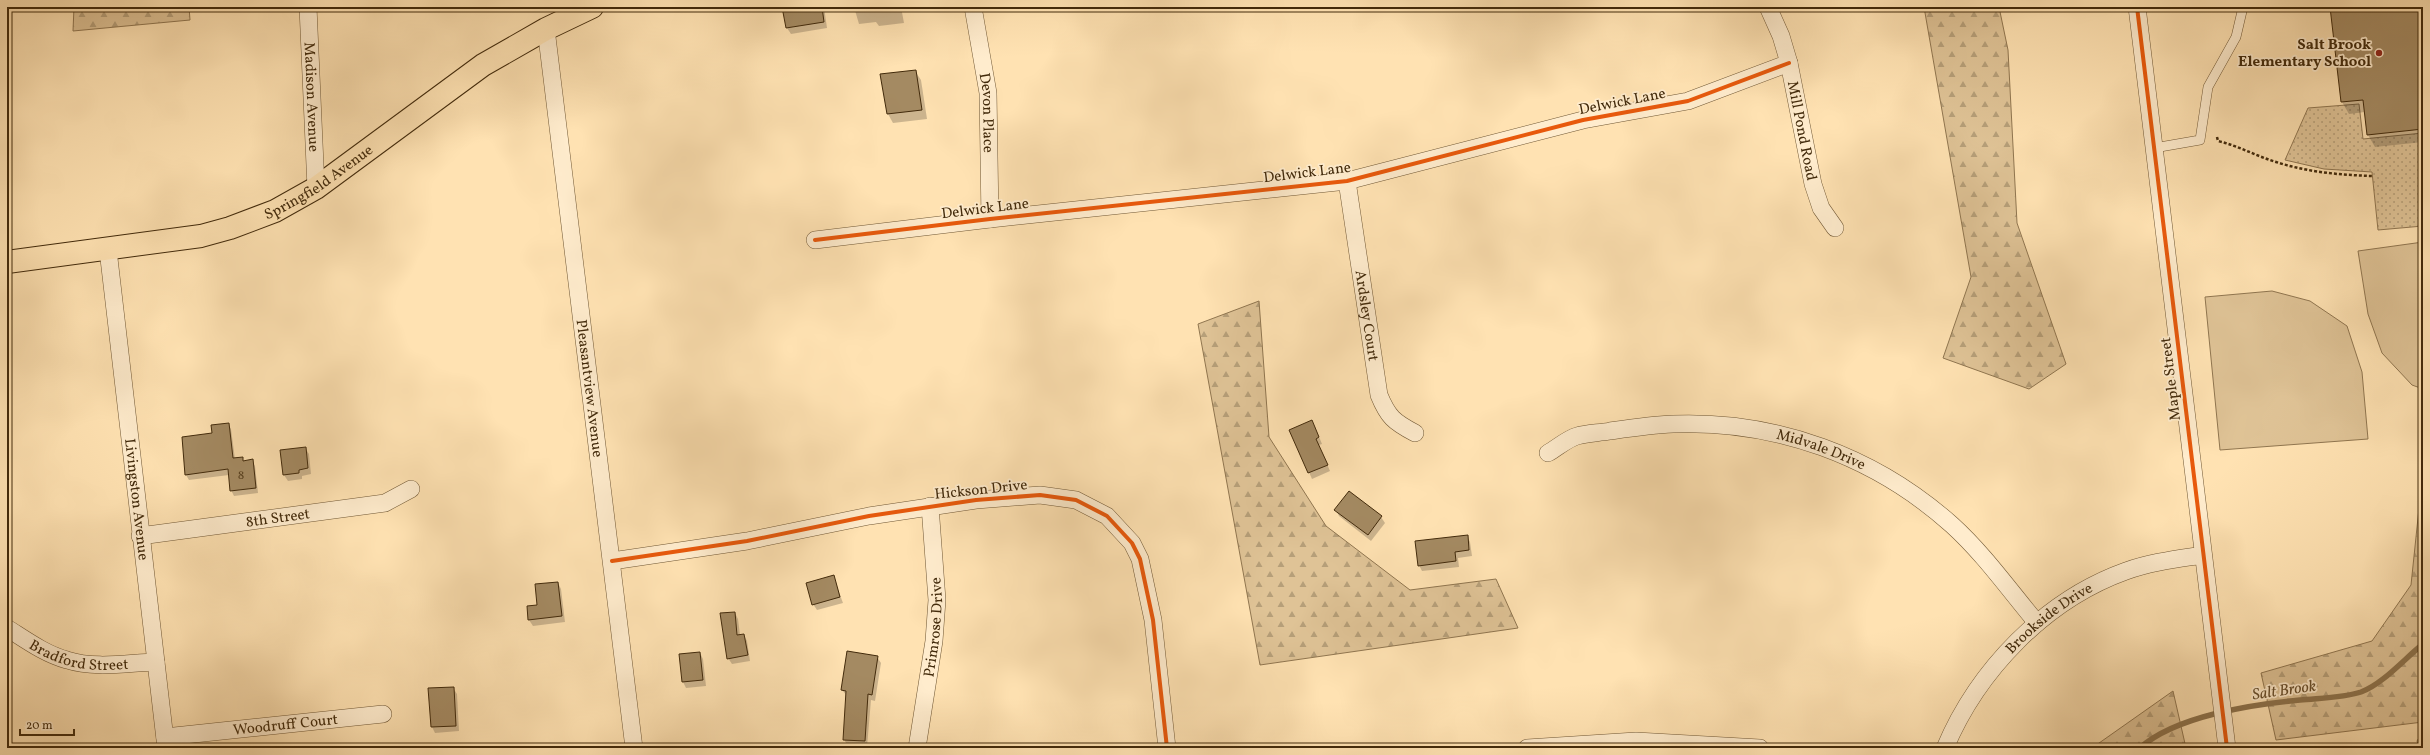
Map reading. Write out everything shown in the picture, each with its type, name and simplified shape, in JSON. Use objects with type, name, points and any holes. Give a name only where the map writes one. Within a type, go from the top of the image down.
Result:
[{"type":"main road","name":"Springfield Avenue","points":[[7,262],[108,250],[201,236],[230,228],[275,211],[316,188],[483,65],[546,29],[592,7]]},
{"type":"street","name":"Madison Avenue","points":[[308,7],[316,188]]},
{"type":"street","name":"Devon Place","points":[[973,7],[988,93],[990,219]]},
{"type":"street","name":"Mill Pond Road","points":[[1768,7],[1781,36],[1789,63],[1813,184],[1821,208],[1835,228]]},
{"type":"street","name":"Maple Street","points":[[2137,7],[2227,748]]},
{"type":"street","name":"Pleasantview Avenue","points":[[546,29],[634,748]]},
{"type":"street","name":"Delwick Lane","points":[[815,240],[990,219],[1347,181],[1583,120],[1688,101],[1789,63]]},
{"type":"street","name":"Ardsley Court","points":[[1347,181],[1379,394],[1385,411],[1395,422],[1415,433]]},
{"type":"street","name":"Livingston Avenue","points":[[108,250],[140,536],[166,743]]},
{"type":"street","name":"Midvale Drive","points":[[1548,453],[1576,436],[1658,424],[1698,423],[1746,427],[1777,433],[1816,444],[1853,459],[1888,477],[1921,500],[1962,535],[2037,624]]},
{"type":"street","name":"8th Street","points":[[140,536],[385,503],[411,489]]},
{"type":"street","name":"Hickson Drive","points":[[612,561],[747,541],[930,506],[983,499],[1057,496],[1076,500],[1107,516],[1132,543],[1140,559],[1153,620],[1167,748]]},
{"type":"street","name":"Primrose Drive","points":[[917,748],[934,641],[937,600],[930,506]]},
{"type":"street","name":"Brookside Drive","points":[[1945,748],[1968,702],[1989,673],[2012,646],[2067,601],[2112,576],[2151,563],[2203,555]]},
{"type":"street","name":"Bradford Street","points":[[7,628],[47,652],[67,660],[86,664],[156,662]]},
{"type":"street","name":"Woodruff Court","points":[[166,743],[383,714]]},
{"type":"street","points":[[1527,748],[1636,741],[1760,748]]},
{"type":"lane","points":[[2154,148],[2200,140],[2208,87],[2236,37],[2243,7]]},
{"type":"path","points":[[2217,137],[2218,141],[2234,145],[2276,162],[2322,173],[2372,176]]},
{"type":"green space","points":[[74,7],[189,7],[190,20],[73,31]]},
{"type":"green space","points":[[1924,7],[1999,7],[2008,50],[2017,223],[2066,364],[2029,389],[1943,358],[1971,277]]},
{"type":"green space","points":[[2359,104],[2363,139],[2423,133],[2423,226],[2378,230],[2372,172],[2324,169],[2285,160],[2308,108]]},
{"type":"green space","points":[[2423,242],[2423,389],[2412,385],[2382,353],[2368,314],[2358,251]]},
{"type":"green space","points":[[2272,291],[2310,301],[2347,326],[2362,372],[2368,439],[2220,450],[2205,297]]},
{"type":"green space","points":[[1259,301],[1269,437],[1326,526],[1410,590],[1496,579],[1518,628],[1260,665],[1198,324]]},
{"type":"green space","points":[[2423,470],[2423,722],[2276,740],[2261,673],[2372,641],[2411,585]]},
{"type":"green space","points":[[2173,691],[2186,748],[2092,748]]},
{"type":"green space","points":[[2423,731],[2423,748],[2419,748],[2417,741]]},
{"type":"building","points":[[782,7],[822,7],[824,22],[786,28]]},
{"type":"building","name":"Salt Brook Elementary School","points":[[2330,7],[2423,7],[2423,129],[2367,135],[2363,100],[2341,102]]},
{"type":"building","points":[[916,70],[922,110],[887,114],[880,74]]},
{"type":"building","points":[[1312,420],[1319,437],[1316,439],[1328,465],[1308,473],[1289,430]]},
{"type":"building","points":[[229,423],[233,458],[243,457],[243,461],[253,459],[256,488],[230,491],[228,469],[185,475],[182,437],[212,433],[211,425]]},
{"type":"building","points":[[306,447],[308,468],[299,470],[299,473],[283,475],[280,450]]},
{"type":"building","points":[[1349,491],[1382,516],[1368,535],[1334,510]]},
{"type":"building","points":[[1468,535],[1469,550],[1455,552],[1456,561],[1418,566],[1415,541]]},
{"type":"building","points":[[834,575],[840,597],[812,605],[806,583]]},
{"type":"building","points":[[558,582],[562,616],[528,620],[527,606],[537,605],[535,584]]},
{"type":"building","points":[[735,612],[737,635],[744,634],[748,655],[727,659],[720,613]]},
{"type":"building","points":[[847,651],[878,656],[872,695],[868,694],[865,741],[843,740],[846,691],[841,690]]},
{"type":"building","points":[[700,652],[703,680],[682,682],[679,654]]},
{"type":"building","points":[[454,687],[456,726],[431,727],[428,688]]},
{"type":"waterway","name":"Salt Brook","points":[[2140,748],[2155,737],[2173,728],[2216,714],[2261,705],[2339,697],[2361,692],[2386,677],[2423,644]]},
{"type":"cycle path","points":[[2137,7],[2227,748]]},
{"type":"cycle path","points":[[815,240],[990,219],[1347,181],[1583,120],[1688,101],[1789,63]]},
{"type":"cycle path","points":[[612,561],[747,541],[869,516],[976,500],[1040,495],[1076,500],[1107,516],[1132,543],[1140,559],[1153,620],[1167,748]]},
{"type":"place","name":"Salt Brook Elementary School","points":[[2379,53]]}]
